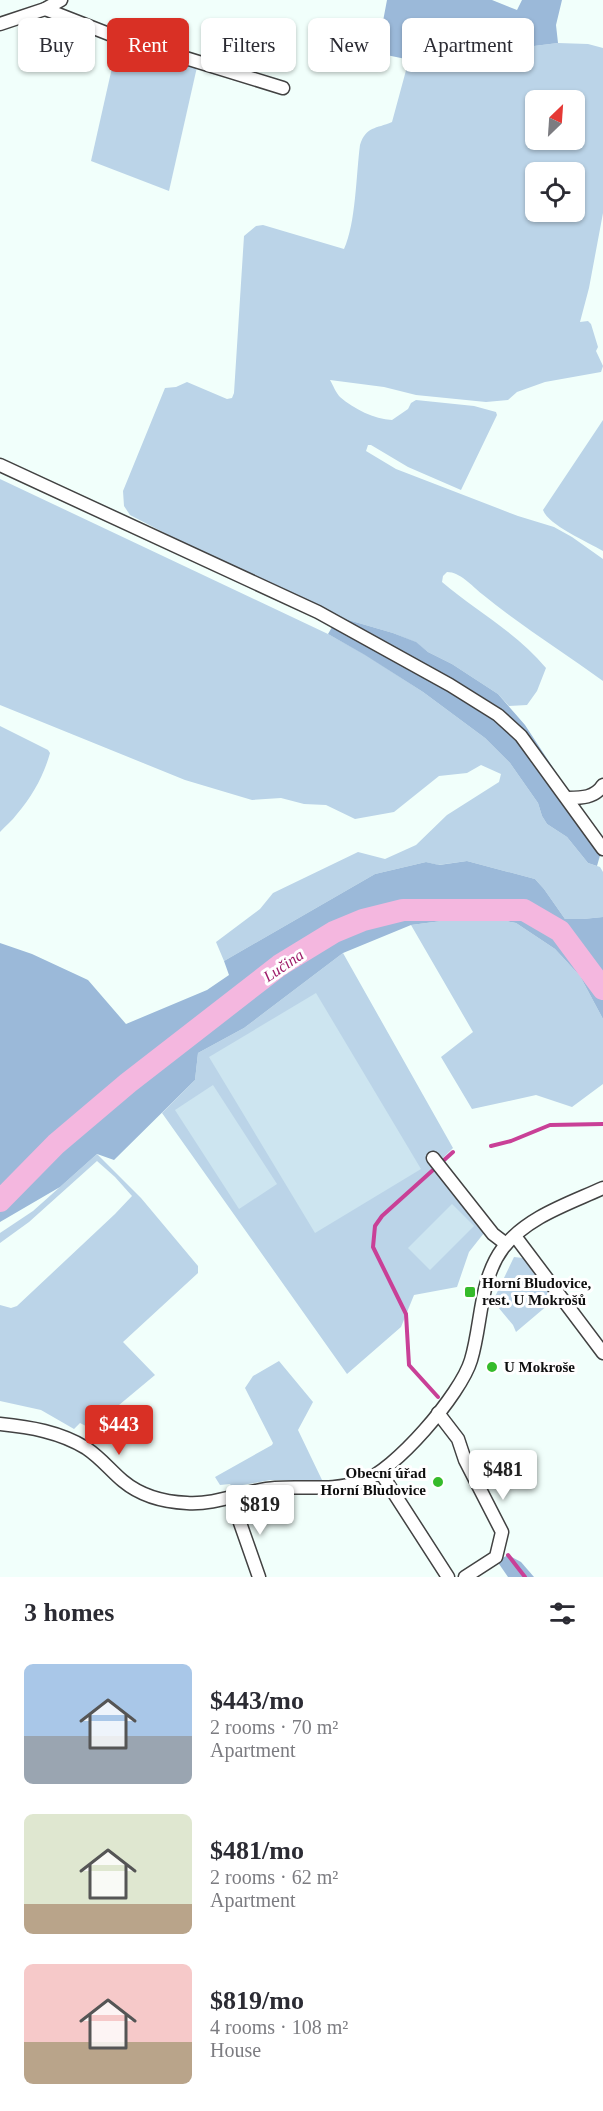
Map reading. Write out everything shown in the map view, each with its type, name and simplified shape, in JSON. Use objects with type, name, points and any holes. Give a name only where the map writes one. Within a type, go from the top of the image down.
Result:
[{"type":"street","points":[[0,24],[45,9],[61,0]]},
{"type":"street","points":[[45,9],[114,36],[283,88]]},
{"type":"street","points":[[0,465],[318,612],[450,685],[498,715],[520,736],[568,798],[603,849]]},
{"type":"street","points":[[568,798],[587,798],[600,790],[603,785]]},
{"type":"street","points":[[438,1164],[492,1234],[511,1240],[603,1353]]},
{"type":"street","points":[[0,1424],[27,1427],[70,1440],[99,1457],[136,1491],[156,1498],[198,1503],[275,1488],[327,1488],[370,1479],[381,1473],[426,1428],[457,1389],[471,1361],[486,1287],[495,1262],[511,1240],[540,1217],[603,1188]]},
{"type":"street","points":[[438,1413],[458,1439],[465,1460],[502,1532],[496,1557],[465,1577]]},
{"type":"street","points":[[381,1473],[448,1577]]},
{"type":"street","points":[[242,1496],[238,1517],[259,1577]]},
{"type":"shaded area","points":[[387,0],[492,0],[517,10],[522,0],[562,0],[556,25],[558,43],[534,46],[534,18],[402,18],[402,58],[390,56],[390,18],[384,18]]},
{"type":"shaded area","points":[[558,43],[588,44],[603,48],[603,213],[580,322],[588,321],[591,324],[598,347],[596,351],[603,366],[601,372],[545,382],[517,392],[508,400],[486,402],[416,395],[384,387],[330,380],[339,395],[346,401],[364,413],[378,418],[392,420],[416,400],[474,406],[496,412],[497,415],[461,490],[408,467],[371,445],[368,445],[366,451],[396,469],[518,516],[554,527],[603,559],[603,681],[511,617],[461,577],[447,572],[443,576],[442,582],[509,633],[535,655],[546,668],[537,691],[527,705],[509,706],[498,694],[415,642],[338,617],[213,558],[130,515],[124,506],[123,491],[165,388],[176,387],[187,382],[227,399],[232,398],[244,236],[256,226],[263,225],[344,249],[351,226],[362,139],[372,129],[392,122],[406,72],[534,72],[534,46]]},
{"type":"shaded area","points":[[189,64],[197,67],[169,191],[91,161],[111,72],[189,72]]},
{"type":"shaded area","points":[[603,420],[603,551],[560,527],[546,516],[543,510]]},
{"type":"shaded area","points":[[0,479],[328,634],[366,655],[423,692],[485,738],[510,763],[538,803],[547,824],[567,837],[588,863],[600,867],[603,872],[603,917],[565,919],[535,879],[467,861],[438,865],[426,862],[375,874],[224,961],[216,942],[260,909],[273,893],[358,852],[385,859],[416,845],[447,815],[499,782],[501,774],[481,765],[467,773],[439,776],[394,812],[355,819],[326,805],[304,804],[281,798],[252,800],[185,780],[0,705]]},
{"type":"shaded area","points":[[338,617],[416,642],[428,652],[452,664],[498,694],[525,725],[569,792],[578,820],[601,852],[597,866],[588,863],[567,837],[547,824],[538,803],[510,763],[485,738],[423,692],[328,634]]},
{"type":"shaded area","points":[[0,726],[50,753],[32,793],[15,817],[0,832]]},
{"type":"shaded area","points":[[467,861],[535,879],[565,919],[603,917],[603,1019],[580,976],[555,949],[516,923],[480,916],[411,925],[343,953],[244,1028],[198,1053],[195,1080],[114,1160],[97,1154],[60,1187],[0,1222],[0,943],[32,954],[88,980],[126,1024],[207,990],[229,975],[224,961],[375,874],[426,862],[439,865]]},
{"type":"shaded area","points":[[480,916],[516,923],[555,949],[580,976],[603,1019],[603,1084],[572,1107],[536,1095],[472,1109],[441,1057],[473,1032],[411,925]]},
{"type":"shaded area","points":[[343,953],[453,1148],[435,1166],[484,1233],[469,1252],[457,1287],[414,1295],[401,1327],[347,1374],[162,1113],[195,1080],[198,1053],[244,1028]]},
{"type":"shaded area","points":[[316,993],[421,1169],[315,1233],[209,1057]]},
{"type":"shaded area","points":[[213,1085],[277,1184],[239,1209],[175,1110]]},
{"type":"shaded area","points":[[97,1154],[141,1198],[198,1266],[198,1273],[123,1342],[155,1375],[88,1427],[80,1423],[74,1429],[41,1410],[0,1401],[0,1305],[11,1308],[17,1306],[132,1196],[97,1161],[29,1222],[0,1243],[0,1233],[33,1211]]},
{"type":"shaded area","points":[[452,1204],[474,1226],[430,1270],[408,1248]]},
{"type":"shaded area","points":[[514,1257],[523,1258],[555,1299],[516,1332],[493,1301]]},
{"type":"shaded area","points":[[279,1361],[313,1402],[298,1430],[322,1480],[270,1480],[232,1487],[230,1484],[220,1485],[215,1477],[273,1443],[245,1388],[253,1376]]},
{"type":"shaded area","points":[[508,1555],[521,1562],[534,1577],[508,1577],[497,1561]]},
{"type":"waterway","name":"Lučina","points":[[0,1201],[56,1144],[128,1083],[280,965],[334,932],[363,920],[403,910],[524,910],[560,931],[603,989]]},
{"type":"waterway","points":[[491,1146],[511,1141],[550,1125],[603,1124]]},
{"type":"waterway","points":[[438,1397],[409,1365],[406,1314],[373,1247],[375,1226],[382,1216],[453,1152]]},
{"type":"waterway","points":[[508,1555],[525,1577]]},
{"type":"place","name":"Horní Bludovice, rest. U Mokrošů","points":[[470,1292]]},
{"type":"place","name":"U Mokroše","points":[[492,1367]]},
{"type":"place","name":"Obecní úřad Horní Bludovice","points":[[438,1482]]}]
